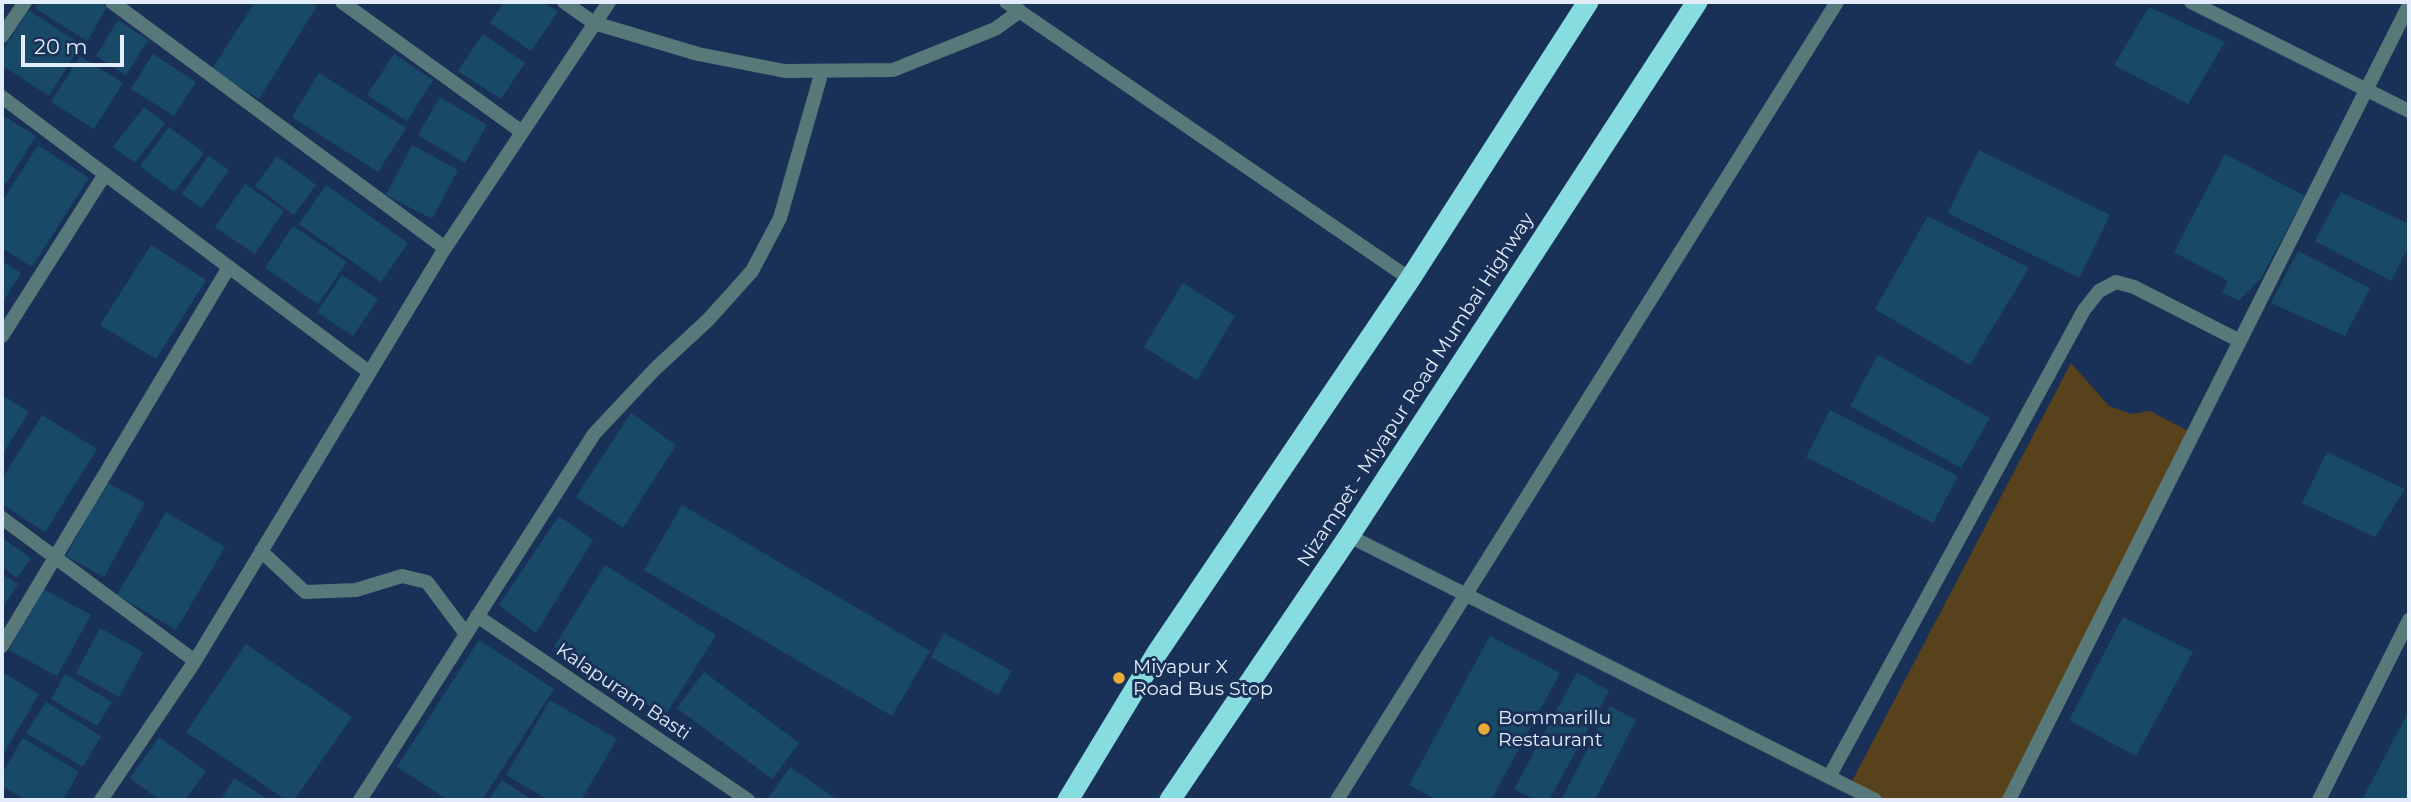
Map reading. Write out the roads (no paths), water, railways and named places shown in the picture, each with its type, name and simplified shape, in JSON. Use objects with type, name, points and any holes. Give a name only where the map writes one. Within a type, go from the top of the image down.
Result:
[{"type":"highway","points":[[1068,800],[1157,653],[1410,278],[1588,2]]},
{"type":"highway","name":"Nizampet - Miyapur Road Mumbai Highway","points":[[1170,800],[1349,536],[1697,2]]},
{"type":"street","points":[[2,36],[24,2]]},
{"type":"street","points":[[111,2],[445,248]]},
{"type":"street","points":[[342,2],[522,132]]},
{"type":"street","points":[[564,2],[594,23],[698,54],[785,71],[893,70],[995,29],[1020,11]]},
{"type":"street","points":[[101,800],[195,661],[445,248],[609,2]]},
{"type":"street","points":[[1006,2],[1410,278]]},
{"type":"street","points":[[1337,800],[1837,2]]},
{"type":"street","points":[[2191,2],[2409,111]]},
{"type":"street","points":[[2009,800],[2409,5]]},
{"type":"street","points":[[364,799],[594,434],[656,369],[708,320],[752,271],[780,218],[822,71]]},
{"type":"street","points":[[2,97],[369,372]]},
{"type":"street","points":[[2,336],[105,174]]},
{"type":"street","points":[[2,646],[229,267]]},
{"type":"street","points":[[1829,777],[2084,310],[2099,291],[2116,282],[2134,287],[2240,341]]},
{"type":"street","points":[[2,518],[195,661]]},
{"type":"street","points":[[1349,536],[1874,800]]},
{"type":"street","points":[[261,551],[305,592],[356,590],[402,576],[427,582],[466,634]]},
{"type":"street","name":"Kalapuram Basti","points":[[477,616],[748,800]]},
{"type":"street","points":[[2319,800],[2409,620]]},
{"type":"place","name":"Miyapur X Road Bus Stop","points":[[1119,678]]},
{"type":"place","name":"Bommarillu Restaurant","points":[[1484,729]]}]
